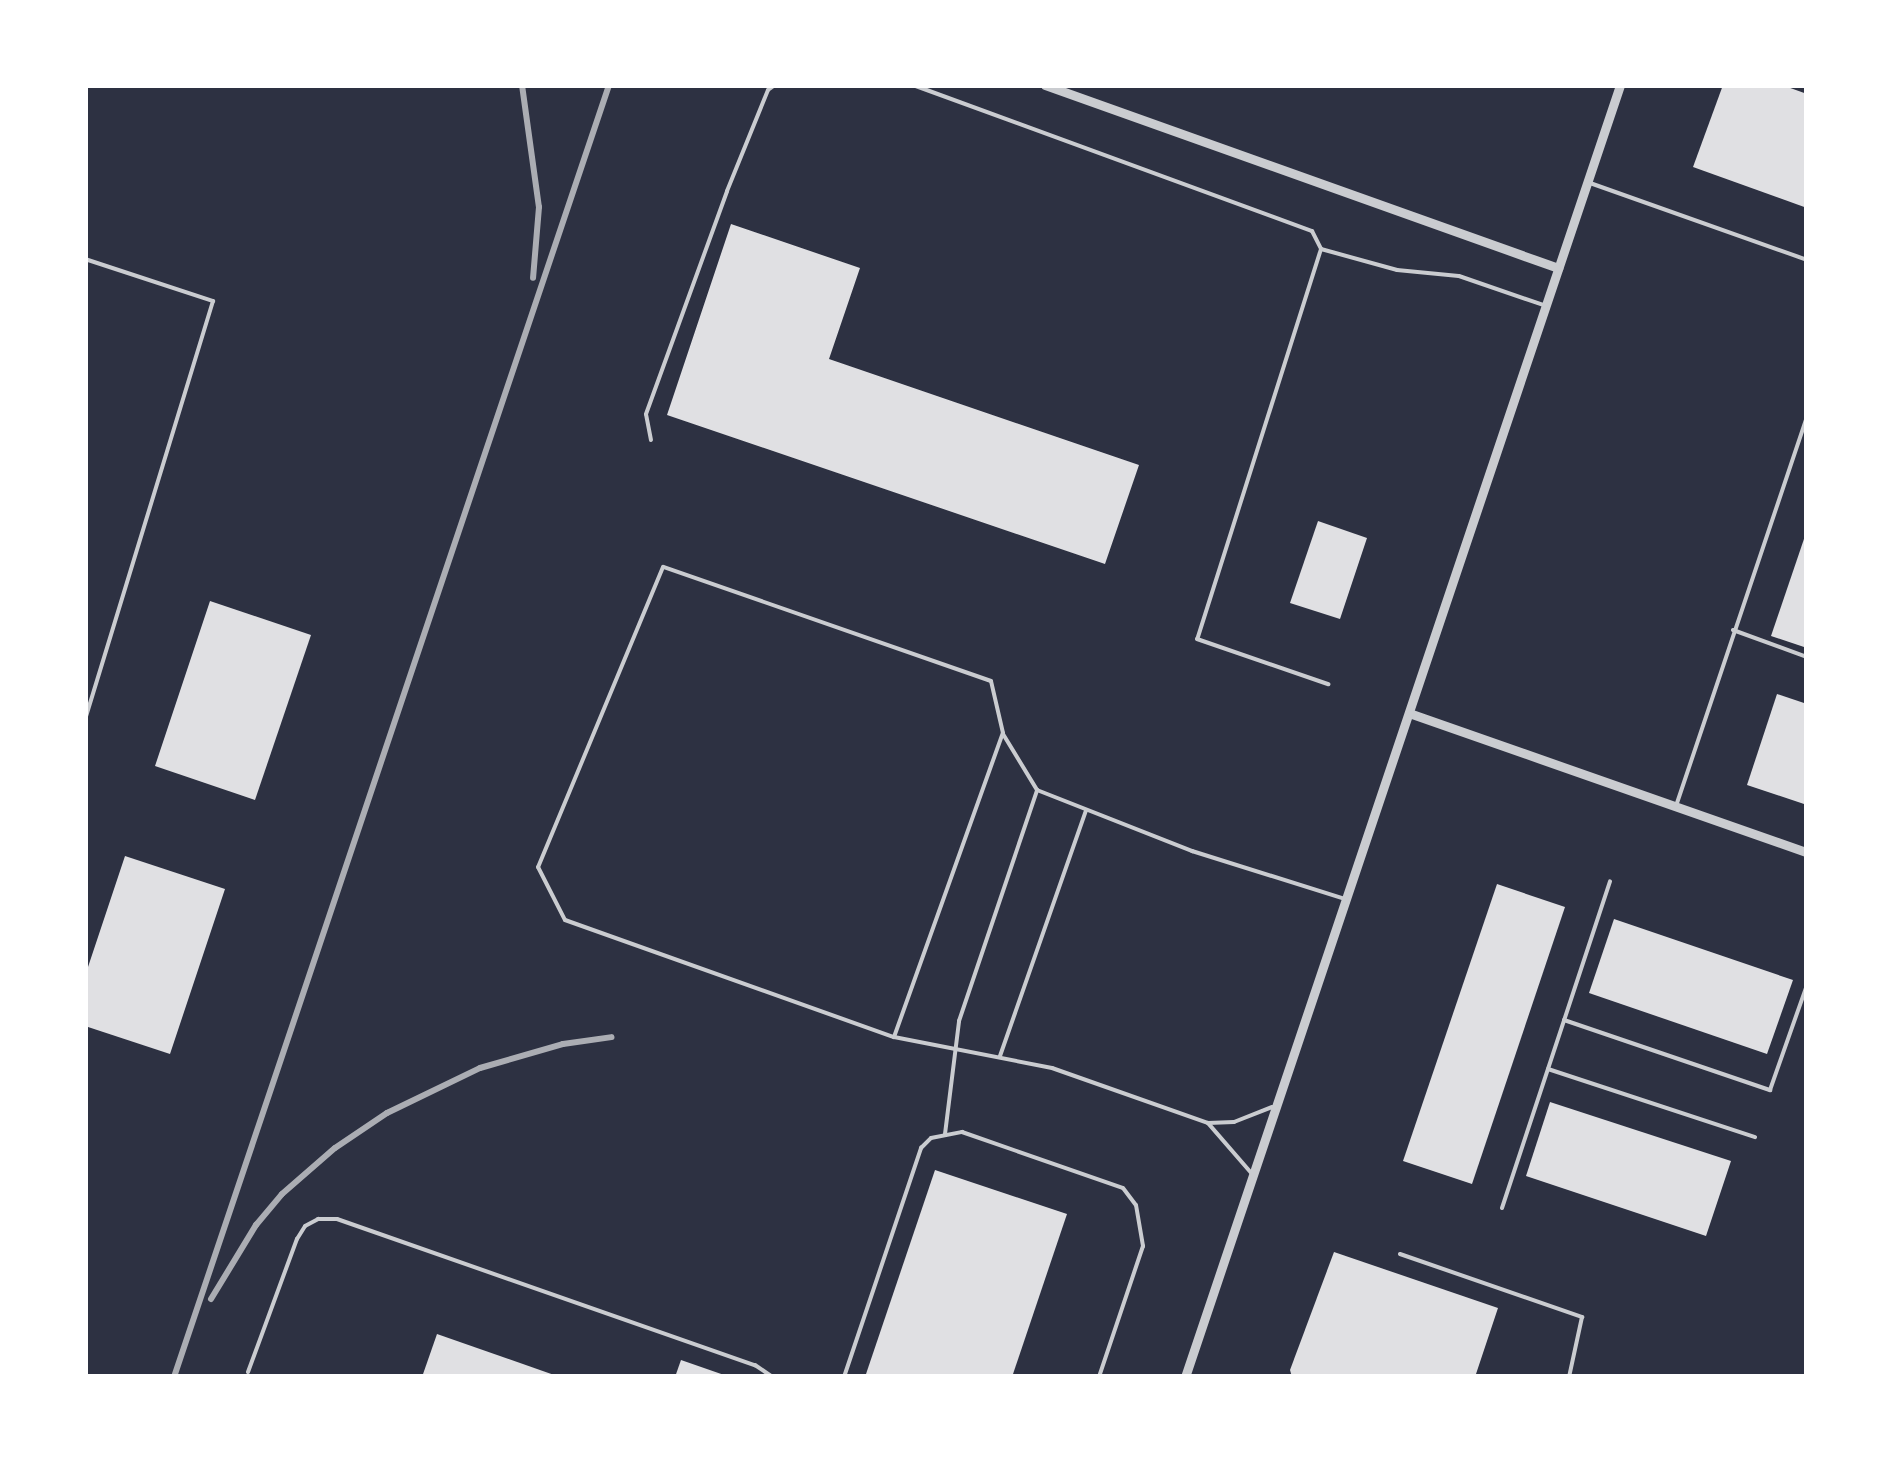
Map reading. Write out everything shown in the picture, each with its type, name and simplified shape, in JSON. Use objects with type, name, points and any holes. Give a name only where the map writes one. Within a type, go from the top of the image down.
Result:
[{"type":"street","points":[[1045,85],[1558,268]]},
{"type":"street","points":[[1185,1377],[1620,85]]},
{"type":"street","points":[[1408,712],[1807,852]]},
{"type":"lane","points":[[652,440],[646,414],[727,191],[768,90],[775,85]]},
{"type":"lane","points":[[912,85],[1312,230],[1321,249],[1197,639],[1328,684]]},
{"type":"lane","points":[[1587,182],[1807,260]]},
{"type":"lane","points":[[1321,249],[1397,270],[1459,276],[1546,306]]},
{"type":"lane","points":[[85,259],[213,301],[85,720]]},
{"type":"lane","points":[[1676,806],[1807,416]]},
{"type":"lane","points":[[1796,450],[1807,454]]},
{"type":"lane","points":[[1276,1105],[1234,1122],[1208,1123],[1052,1068],[956,1046],[894,1037],[565,920],[538,867],[663,567],[991,682],[1003,733],[1037,790],[1192,850],[1345,899]]},
{"type":"lane","points":[[1733,630],[1807,657]]},
{"type":"lane","points":[[894,1037],[1003,733]]},
{"type":"lane","points":[[945,1134],[959,1021],[1037,790]]},
{"type":"lane","points":[[1000,1056],[1087,808]]},
{"type":"lane","points":[[1502,1208],[1610,880]]},
{"type":"lane","points":[[1564,1020],[1770,1090],[1807,984]]},
{"type":"lane","points":[[1548,1069],[1755,1137]]},
{"type":"lane","points":[[1208,1123],[1253,1175]]},
{"type":"lane","points":[[844,1377],[921,1148],[931,1138],[945,1134],[981,1136],[1128,1192],[1142,1226],[1143,1246],[1099,1377]]},
{"type":"lane","points":[[248,1372],[297,1239],[304,1226],[318,1219],[347,1222],[729,1356],[774,1377]]},
{"type":"lane","points":[[1400,1254],[1582,1317],[1569,1377]]},
{"type":"building","points":[[1723,85],[1782,85],[1807,94],[1807,208],[1693,167]]},
{"type":"building","points":[[731,224],[860,268],[829,359],[1139,465],[1105,564],[667,415]]},
{"type":"building","points":[[1318,521],[1367,538],[1340,619],[1290,603]]},
{"type":"building","points":[[1807,533],[1807,648],[1771,636]]},
{"type":"building","points":[[210,601],[311,635],[255,800],[155,766]]},
{"type":"building","points":[[1777,694],[1807,704],[1807,805],[1747,785]]},
{"type":"building","points":[[125,856],[225,889],[170,1054],[85,1026],[85,976]]},
{"type":"building","points":[[1497,884],[1565,907],[1472,1184],[1403,1161]]},
{"type":"building","points":[[1614,919],[1793,980],[1767,1054],[1589,993]]},
{"type":"building","points":[[1550,1102],[1731,1161],[1706,1236],[1526,1176]]},
{"type":"building","points":[[935,1170],[1067,1214],[1012,1377],[865,1377]]},
{"type":"building","points":[[1334,1252],[1498,1308],[1475,1377],[1292,1377],[1290,1370]]},
{"type":"building","points":[[437,1334],[557,1376],[557,1377],[422,1377]]},
{"type":"building","points":[[681,1360],[727,1376],[727,1377],[675,1377]]},
{"type":"railway","points":[[522,85],[539,207],[533,278]]},
{"type":"railway","points":[[174,1377],[609,85]]},
{"type":"railway","points":[[211,1299],[256,1225],[282,1194],[335,1148],[387,1113],[480,1068],[563,1044],[612,1037]]}]
